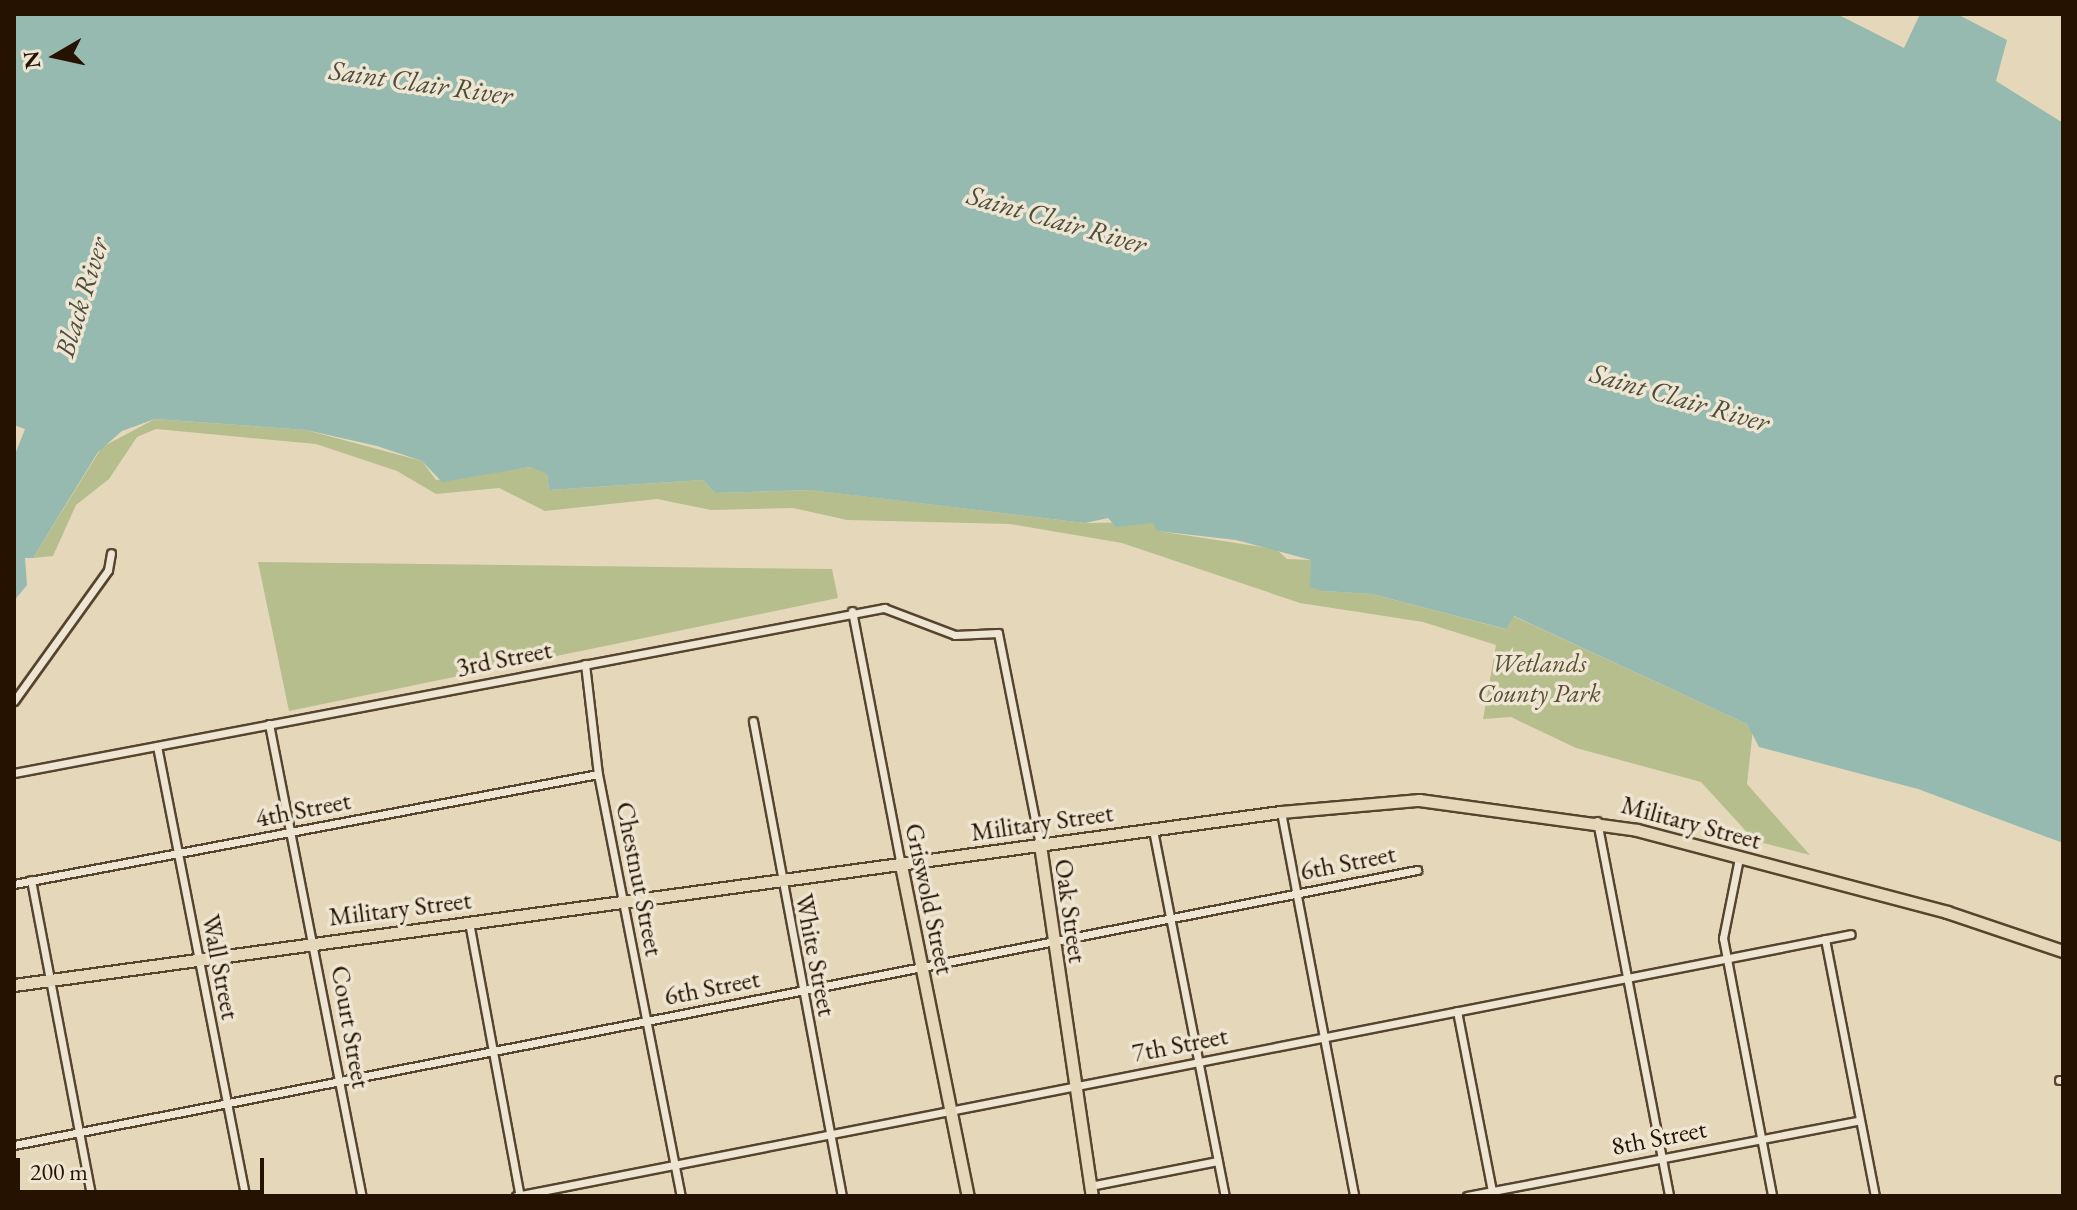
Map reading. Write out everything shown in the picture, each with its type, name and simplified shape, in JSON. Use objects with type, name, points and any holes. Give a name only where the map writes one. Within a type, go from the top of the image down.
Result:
[{"type":"main road","name":"Military Street","points":[[14,985],[1281,812],[1419,800],[1597,821],[1947,912],[2063,951]]},
{"type":"main road","name":"Oak Street","points":[[1040,845],[1073,1087],[1091,1191]]},
{"type":"main road","name":"Griswold Street","points":[[901,865],[968,1196]]},
{"type":"street","points":[[14,701],[108,570],[111,553]]},
{"type":"street","name":"3rd Street","points":[[14,773],[852,611],[884,608],[955,635],[998,633]]},
{"type":"street","name":"Griswold Street","points":[[852,611],[901,865]]},
{"type":"street","name":"Oak Street","points":[[998,633],[1040,845]]},
{"type":"street","name":"Chestnut Street","points":[[585,664],[598,774],[681,1196]]},
{"type":"street","name":"White Street","points":[[753,721],[780,881],[842,1196]]},
{"type":"street","name":"Court Street","points":[[269,724],[362,1196]]},
{"type":"street","name":"Wall Street","points":[[157,746],[245,1196]]},
{"type":"street","name":"4th Street","points":[[14,884],[598,774]]},
{"type":"street","points":[[1281,812],[1294,894],[1354,1196]]},
{"type":"street","points":[[1597,821],[1669,1196]]},
{"type":"street","points":[[1153,830],[1225,1196]]},
{"type":"street","points":[[1739,858],[1724,926],[1726,958],[1772,1196]]},
{"type":"street","name":"6th Street","points":[[14,1145],[1417,870]]},
{"type":"street","points":[[31,880],[91,1196]]},
{"type":"street","points":[[469,922],[519,1196]]},
{"type":"street","name":"7th Street","points":[[519,1196],[1851,934]]},
{"type":"street","points":[[1825,939],[1875,1196]]},
{"type":"street","points":[[1457,1011],[1493,1194]]},
{"type":"street","name":"8th Street","points":[[1467,1196],[1493,1194],[1860,1120]]},
{"type":"street","points":[[1091,1191],[1218,1161]]},
{"type":"green space","name":"Wetlands County Park","points":[[155,419],[306,430],[422,461],[436,480],[531,467],[547,474],[549,490],[703,480],[715,493],[811,490],[1085,523],[1153,522],[1158,531],[1276,549],[1287,559],[1311,560],[1323,591],[1372,594],[1505,629],[1513,616],[1747,724],[1753,729],[1747,784],[1810,855],[1755,841],[1701,782],[1576,748],[1511,717],[1483,719],[1496,645],[1423,622],[1300,603],[1122,543],[1010,524],[847,520],[793,508],[711,510],[657,499],[545,511],[499,488],[436,494],[397,471],[316,444],[156,429],[137,437],[109,479],[76,505],[53,556],[33,558],[102,447]]},
{"type":"green space","points":[[258,562],[832,569],[838,598],[289,711]]},
{"type":"water","points":[[14,14],[1837,14],[1904,48],[1920,14],[1957,14],[2007,40],[1996,81],[2063,123],[2063,843],[1918,789],[1759,747],[1747,724],[1514,616],[1506,629],[1372,594],[1323,591],[1310,587],[1311,560],[1236,540],[1157,531],[1153,523],[1116,527],[1108,518],[1085,523],[810,490],[715,493],[703,480],[549,490],[547,474],[530,467],[442,482],[422,461],[377,446],[306,430],[155,419],[122,431],[98,452],[33,558],[25,558],[27,585],[14,601],[14,457],[25,429],[14,425]]},
{"type":"water label","name":"Saint Clair River","points":[[421,82]]},
{"type":"water label","name":"Saint Clair River","points":[[1057,219]]},
{"type":"water label","name":"Black River","points":[[81,297]]},
{"type":"water label","name":"Saint Clair River","points":[[1680,397]]}]
